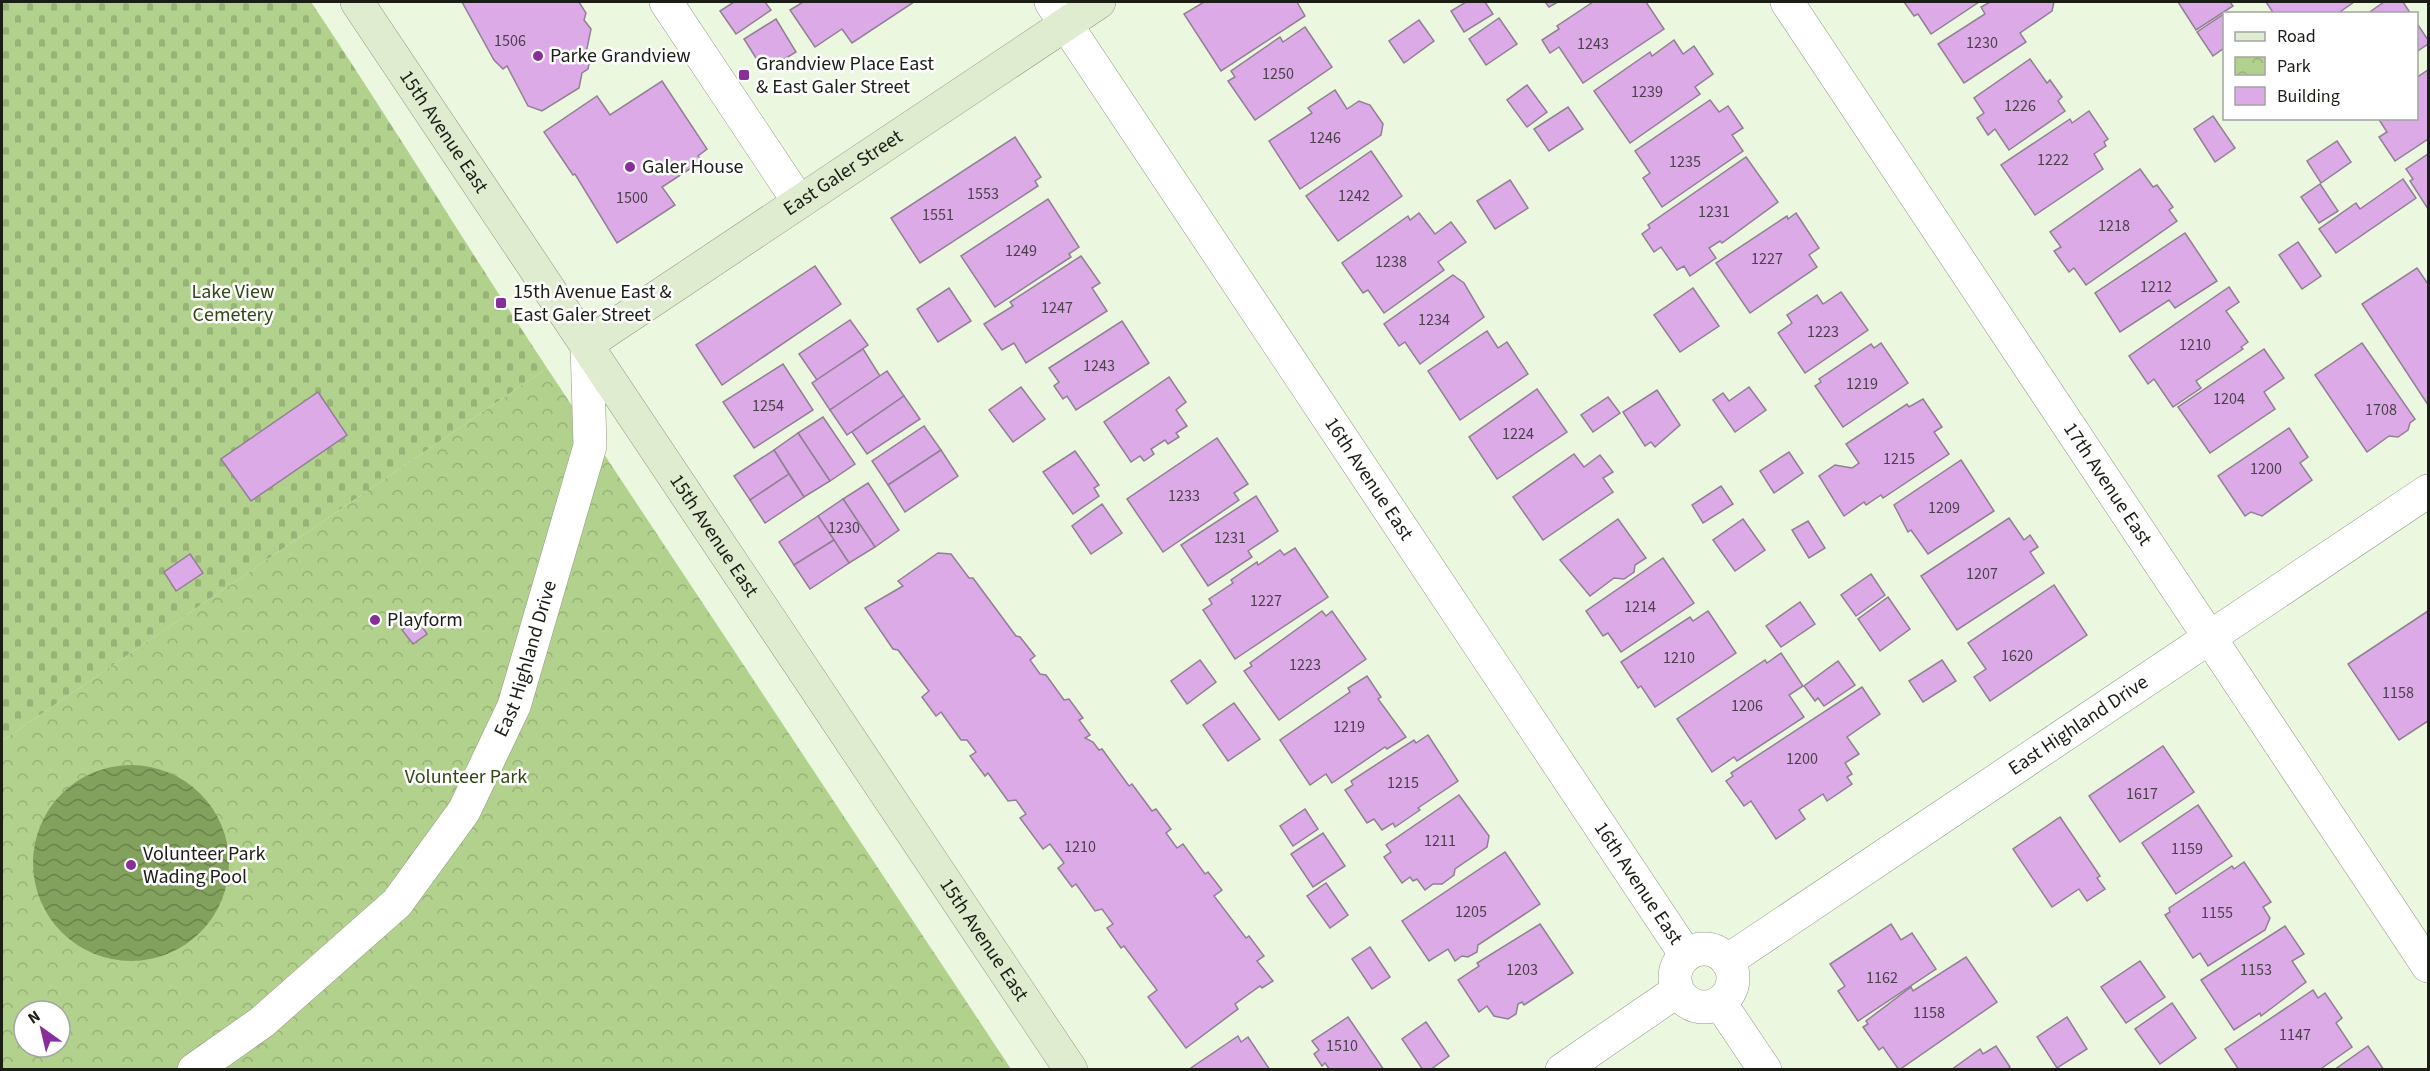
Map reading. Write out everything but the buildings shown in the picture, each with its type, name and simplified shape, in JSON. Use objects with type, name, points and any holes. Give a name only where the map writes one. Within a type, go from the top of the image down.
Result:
[{"type":"street","name":"15th Avenue East","points":[[357,2],[1071,1070]]},
{"type":"street","points":[[666,2],[798,201]]},
{"type":"street","name":"East Galer Street","points":[[587,344],[798,201],[1058,13],[1099,2]]},
{"type":"street","name":"17th Avenue East","points":[[1787,2],[2428,966]]},
{"type":"street","name":"16th Avenue East","points":[[1058,13],[1686,955]]},
{"type":"street","name":"East Highland Drive","points":[[194,1070],[262,1022],[397,903],[464,811],[514,706],[590,446],[587,344]]},
{"type":"street","name":"East Highland Drive","points":[[1727,961],[2428,491]]},
{"type":"street","points":[[1708,949],[1717,951],[1727,961],[1733,974],[1733,983],[1730,993],[1720,1003],[1705,1007],[1695,1006],[1677,991],[1674,976],[1676,966],[1686,955],[1708,949]]},
{"type":"street","points":[[1562,1070],[1677,991]]},
{"type":"street","points":[[1720,1003],[1765,1070]]},
{"type":"green space","name":"Lake View Cemetery","points":[[2,2],[311,2],[547,368],[2,741]]},
{"type":"green space","name":"Volunteer Park","points":[[547,368],[1011,1069],[2,1070],[2,741]]},
{"type":"water","name":"Volunteer Park Wading Pool","points":[[141,765],[169,772],[186,781],[201,793],[213,808],[222,825],[228,844],[228,882],[222,901],[213,918],[201,933],[186,945],[169,954],[150,960],[121,961],[93,954],[76,945],[61,933],[49,918],[40,901],[34,882],[33,853],[40,825],[49,808],[61,793],[76,781],[93,772],[112,766]]},
{"type":"place","name":"Parke Grandview","points":[[538,56]]},
{"type":"place","name":"Grandview Place East & East Galer Street","points":[[744,75]]},
{"type":"place","name":"Galer House","points":[[630,167]]},
{"type":"place","name":"15th Avenue East & East Galer Street","points":[[501,303]]},
{"type":"place","name":"Playform","points":[[375,620]]},
{"type":"place","name":"Volunteer Park Wading Pool","points":[[131,865]]}]
